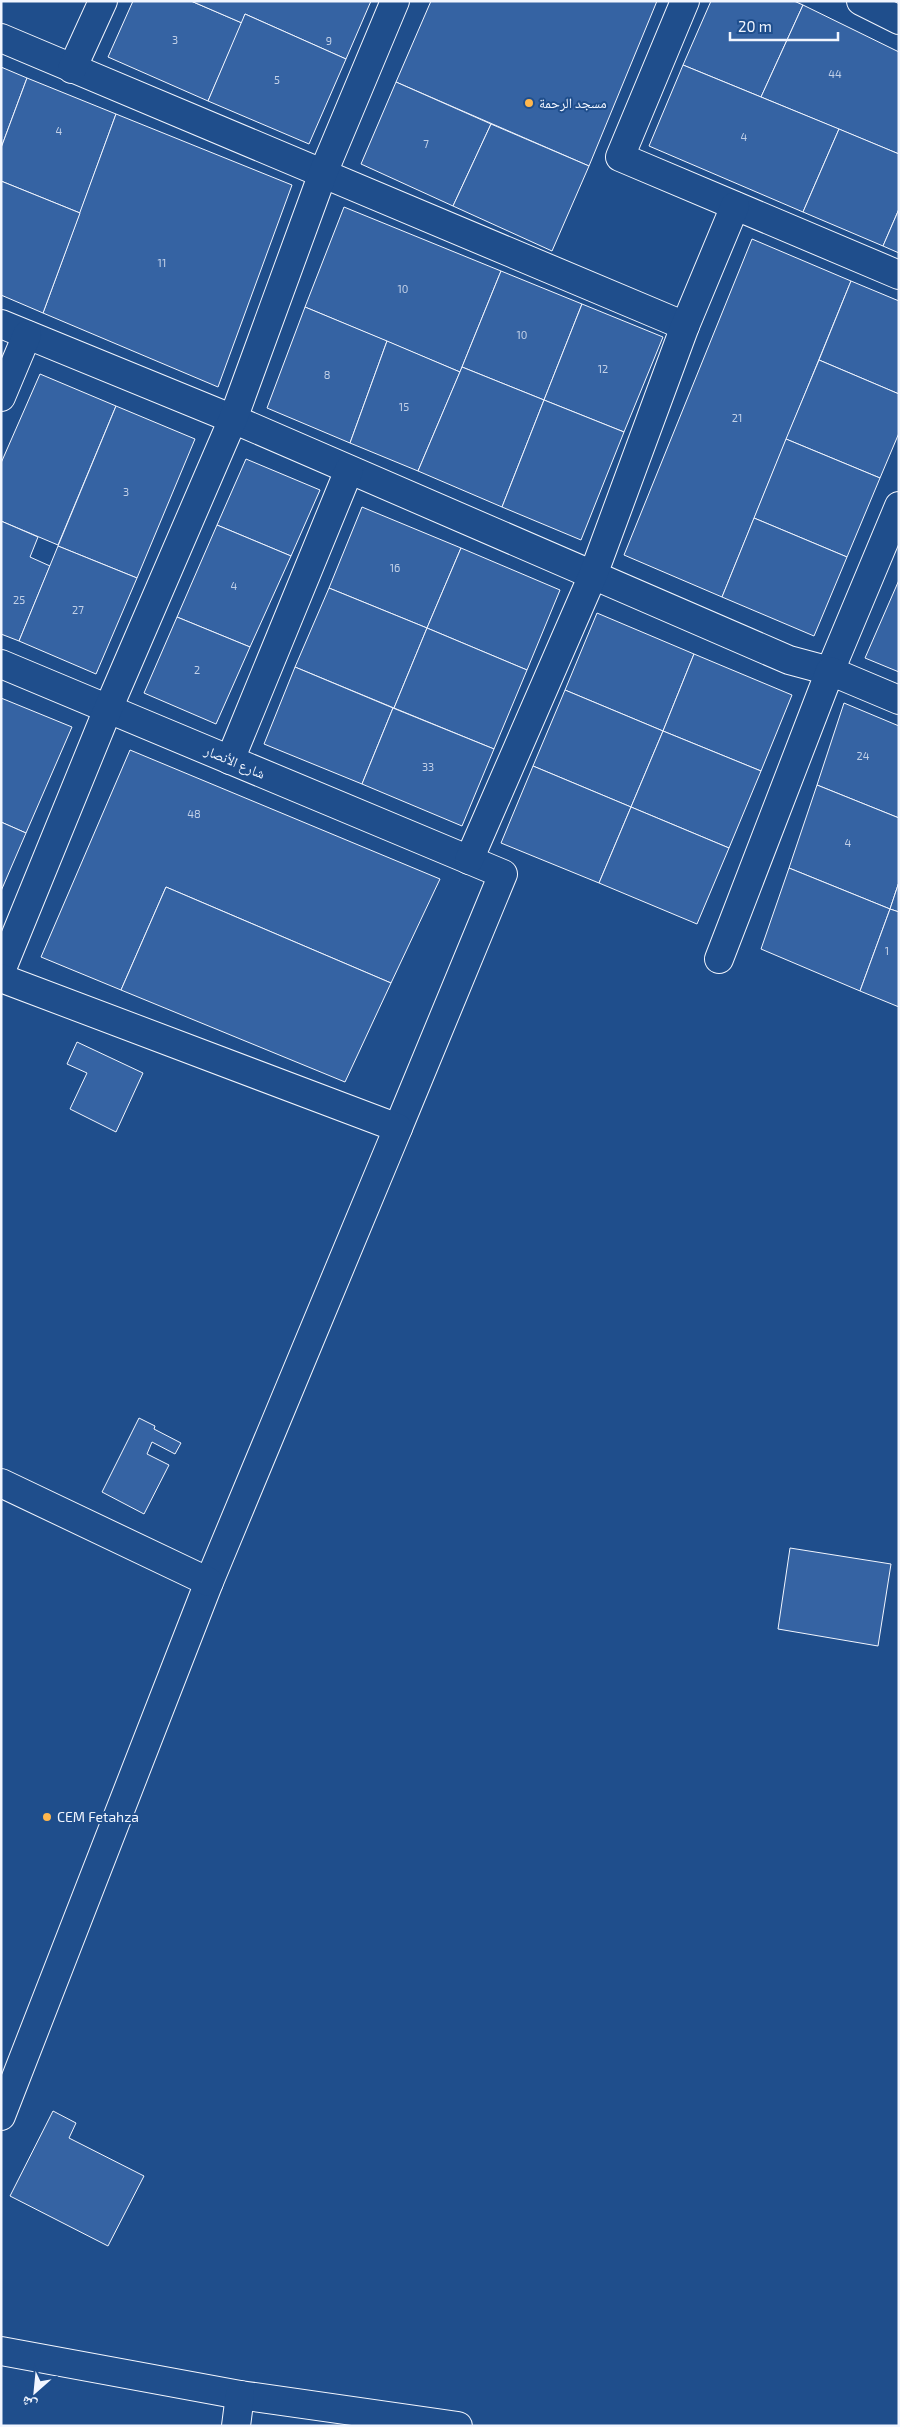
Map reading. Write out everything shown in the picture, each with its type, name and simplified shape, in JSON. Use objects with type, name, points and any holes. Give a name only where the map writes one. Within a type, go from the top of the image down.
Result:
[{"type":"street","points":[[72,69],[103,1]]},
{"type":"street","points":[[1,971],[108,709],[233,419],[323,173],[396,1]]},
{"type":"street","points":[[685,1],[620,157],[899,275]]},
{"type":"street","points":[[861,1],[899,20]]},
{"type":"street","points":[[1,38],[686,326]]},
{"type":"street","points":[[469,860],[593,575],[686,326],[735,206]]},
{"type":"street","points":[[1,324],[233,419],[789,660],[830,671],[899,700]]},
{"type":"street","points":[[1,397],[27,335]]},
{"type":"street","points":[[230,760],[349,470]]},
{"type":"street","points":[[719,959],[830,671],[899,506]]},
{"type":"street","name":"شارع الأنصار","points":[[1,664],[503,874],[398,1128]]},
{"type":"street","points":[[1,978],[398,1128],[208,1582],[1,2116]]},
{"type":"street","points":[[1,1483],[208,1582]]},
{"type":"street","points":[[1,2351],[240,2395],[458,2426]]},
{"type":"street","points":[[236,2426],[240,2395]]},
{"type":"building","points":[[133,1],[191,1],[242,23],[208,101],[108,57]]},
{"type":"building","points":[[191,1],[371,1],[346,59],[245,14],[242,23]]},
{"type":"building","name":"مسجد الرحمة","points":[[431,1],[657,1],[589,166],[396,82]]},
{"type":"building","points":[[711,1],[794,1],[803,5],[761,97],[683,65]]},
{"type":"building","points":[[803,5],[899,52],[899,154],[761,97]]},
{"type":"building","points":[[245,14],[346,59],[309,144],[208,101]]},
{"type":"building","points":[[683,65],[839,129],[803,212],[649,146]]},
{"type":"building","points":[[1,67],[27,78],[1,148]]},
{"type":"building","points":[[27,78],[116,114],[80,213],[1,181],[1,148]]},
{"type":"building","points":[[396,82],[491,124],[453,206],[361,164]]},
{"type":"building","points":[[116,114],[292,185],[218,387],[43,313]]},
{"type":"building","points":[[491,124],[589,166],[552,251],[453,206]]},
{"type":"building","points":[[839,129],[899,154],[899,209],[883,246],[803,212]]},
{"type":"building","points":[[1,181],[80,213],[43,313],[1,295]]},
{"type":"building","points":[[344,207],[501,271],[460,372],[305,307]]},
{"type":"building","points":[[899,209],[899,253],[883,246]]},
{"type":"building","points":[[752,239],[851,281],[722,597],[624,555]]},
{"type":"building","points":[[501,271],[582,304],[544,400],[462,367]]},
{"type":"building","points":[[851,281],[899,301],[899,394],[819,360]]},
{"type":"building","points":[[582,304],[663,337],[624,432],[544,400]]},
{"type":"building","points":[[305,307],[387,341],[350,443],[267,408]]},
{"type":"building","points":[[387,341],[460,372],[418,471],[350,443]]},
{"type":"building","points":[[819,360],[899,394],[899,433],[880,478],[786,439]]},
{"type":"building","points":[[462,367],[544,400],[502,507],[418,471]]},
{"type":"building","points":[[40,374],[116,406],[58,545],[1,521],[1,463]]},
{"type":"building","points":[[544,400],[624,432],[581,540],[502,507]]},
{"type":"building","points":[[116,406],[195,439],[137,578],[58,546]]},
{"type":"building","points":[[786,439],[880,478],[847,557],[754,518]]},
{"type":"building","points":[[246,459],[320,490],[291,556],[217,525]]},
{"type":"building","points":[[362,507],[461,548],[427,628],[329,588]]},
{"type":"building","points":[[754,518],[847,557],[814,636],[722,597]]},
{"type":"building","points":[[1,521],[38,537],[30,557],[50,566],[19,641],[1,634]]},
{"type":"building","points":[[217,525],[291,556],[250,647],[177,617]]},
{"type":"building","points":[[58,546],[137,578],[96,674],[19,641]]},
{"type":"building","points":[[461,548],[560,590],[527,670],[427,628]]},
{"type":"building","points":[[899,580],[899,672],[865,658]]},
{"type":"building","points":[[329,588],[427,628],[394,708],[295,667]]},
{"type":"building","points":[[597,613],[694,654],[663,731],[565,690]]},
{"type":"building","points":[[177,617],[250,647],[216,724],[144,693]]},
{"type":"building","points":[[427,628],[527,670],[494,749],[394,708]]},
{"type":"building","points":[[694,654],[792,695],[761,771],[663,731]]},
{"type":"building","points":[[295,667],[393,708],[362,784],[264,744]]},
{"type":"building","points":[[565,690],[663,731],[631,807],[533,766]]},
{"type":"building","points":[[1,698],[72,727],[26,833],[1,822]]},
{"type":"building","points":[[844,703],[899,726],[899,818],[817,785]]},
{"type":"building","points":[[393,708],[494,749],[462,826],[362,784]]},
{"type":"building","points":[[663,731],[761,771],[729,848],[631,807]]},
{"type":"building","points":[[130,750],[440,879],[391,983],[166,887],[121,990],[41,957]]},
{"type":"building","points":[[533,766],[631,807],[599,883],[501,843]]},
{"type":"building","points":[[817,785],[899,818],[899,882],[890,909],[789,868]]},
{"type":"building","points":[[631,807],[729,848],[697,924],[599,883]]},
{"type":"building","points":[[1,822],[26,833],[1,891]]},
{"type":"building","points":[[789,868],[890,909],[860,991],[761,949]]},
{"type":"building","points":[[899,882],[899,912],[890,909]]},
{"type":"building","points":[[166,887],[391,983],[345,1082],[121,990]]},
{"type":"building","points":[[890,909],[899,912],[899,1007],[860,991]]},
{"type":"building","points":[[77,1042],[143,1073],[116,1132],[70,1109],[87,1073],[67,1064]]},
{"type":"building","points":[[139,1418],[155,1426],[154,1429],[181,1443],[175,1454],[152,1442],[147,1454],[169,1465],[144,1514],[102,1492]]},
{"type":"building","points":[[790,1548],[891,1564],[878,1646],[778,1629]]},
{"type":"building","points":[[53,2111],[76,2123],[69,2138],[144,2176],[108,2246],[10,2196]]},
{"type":"place","name":"مسجد الرحمة","points":[[529,103]]},
{"type":"place","name":"CEM Fetahza","points":[[47,1817]]}]
